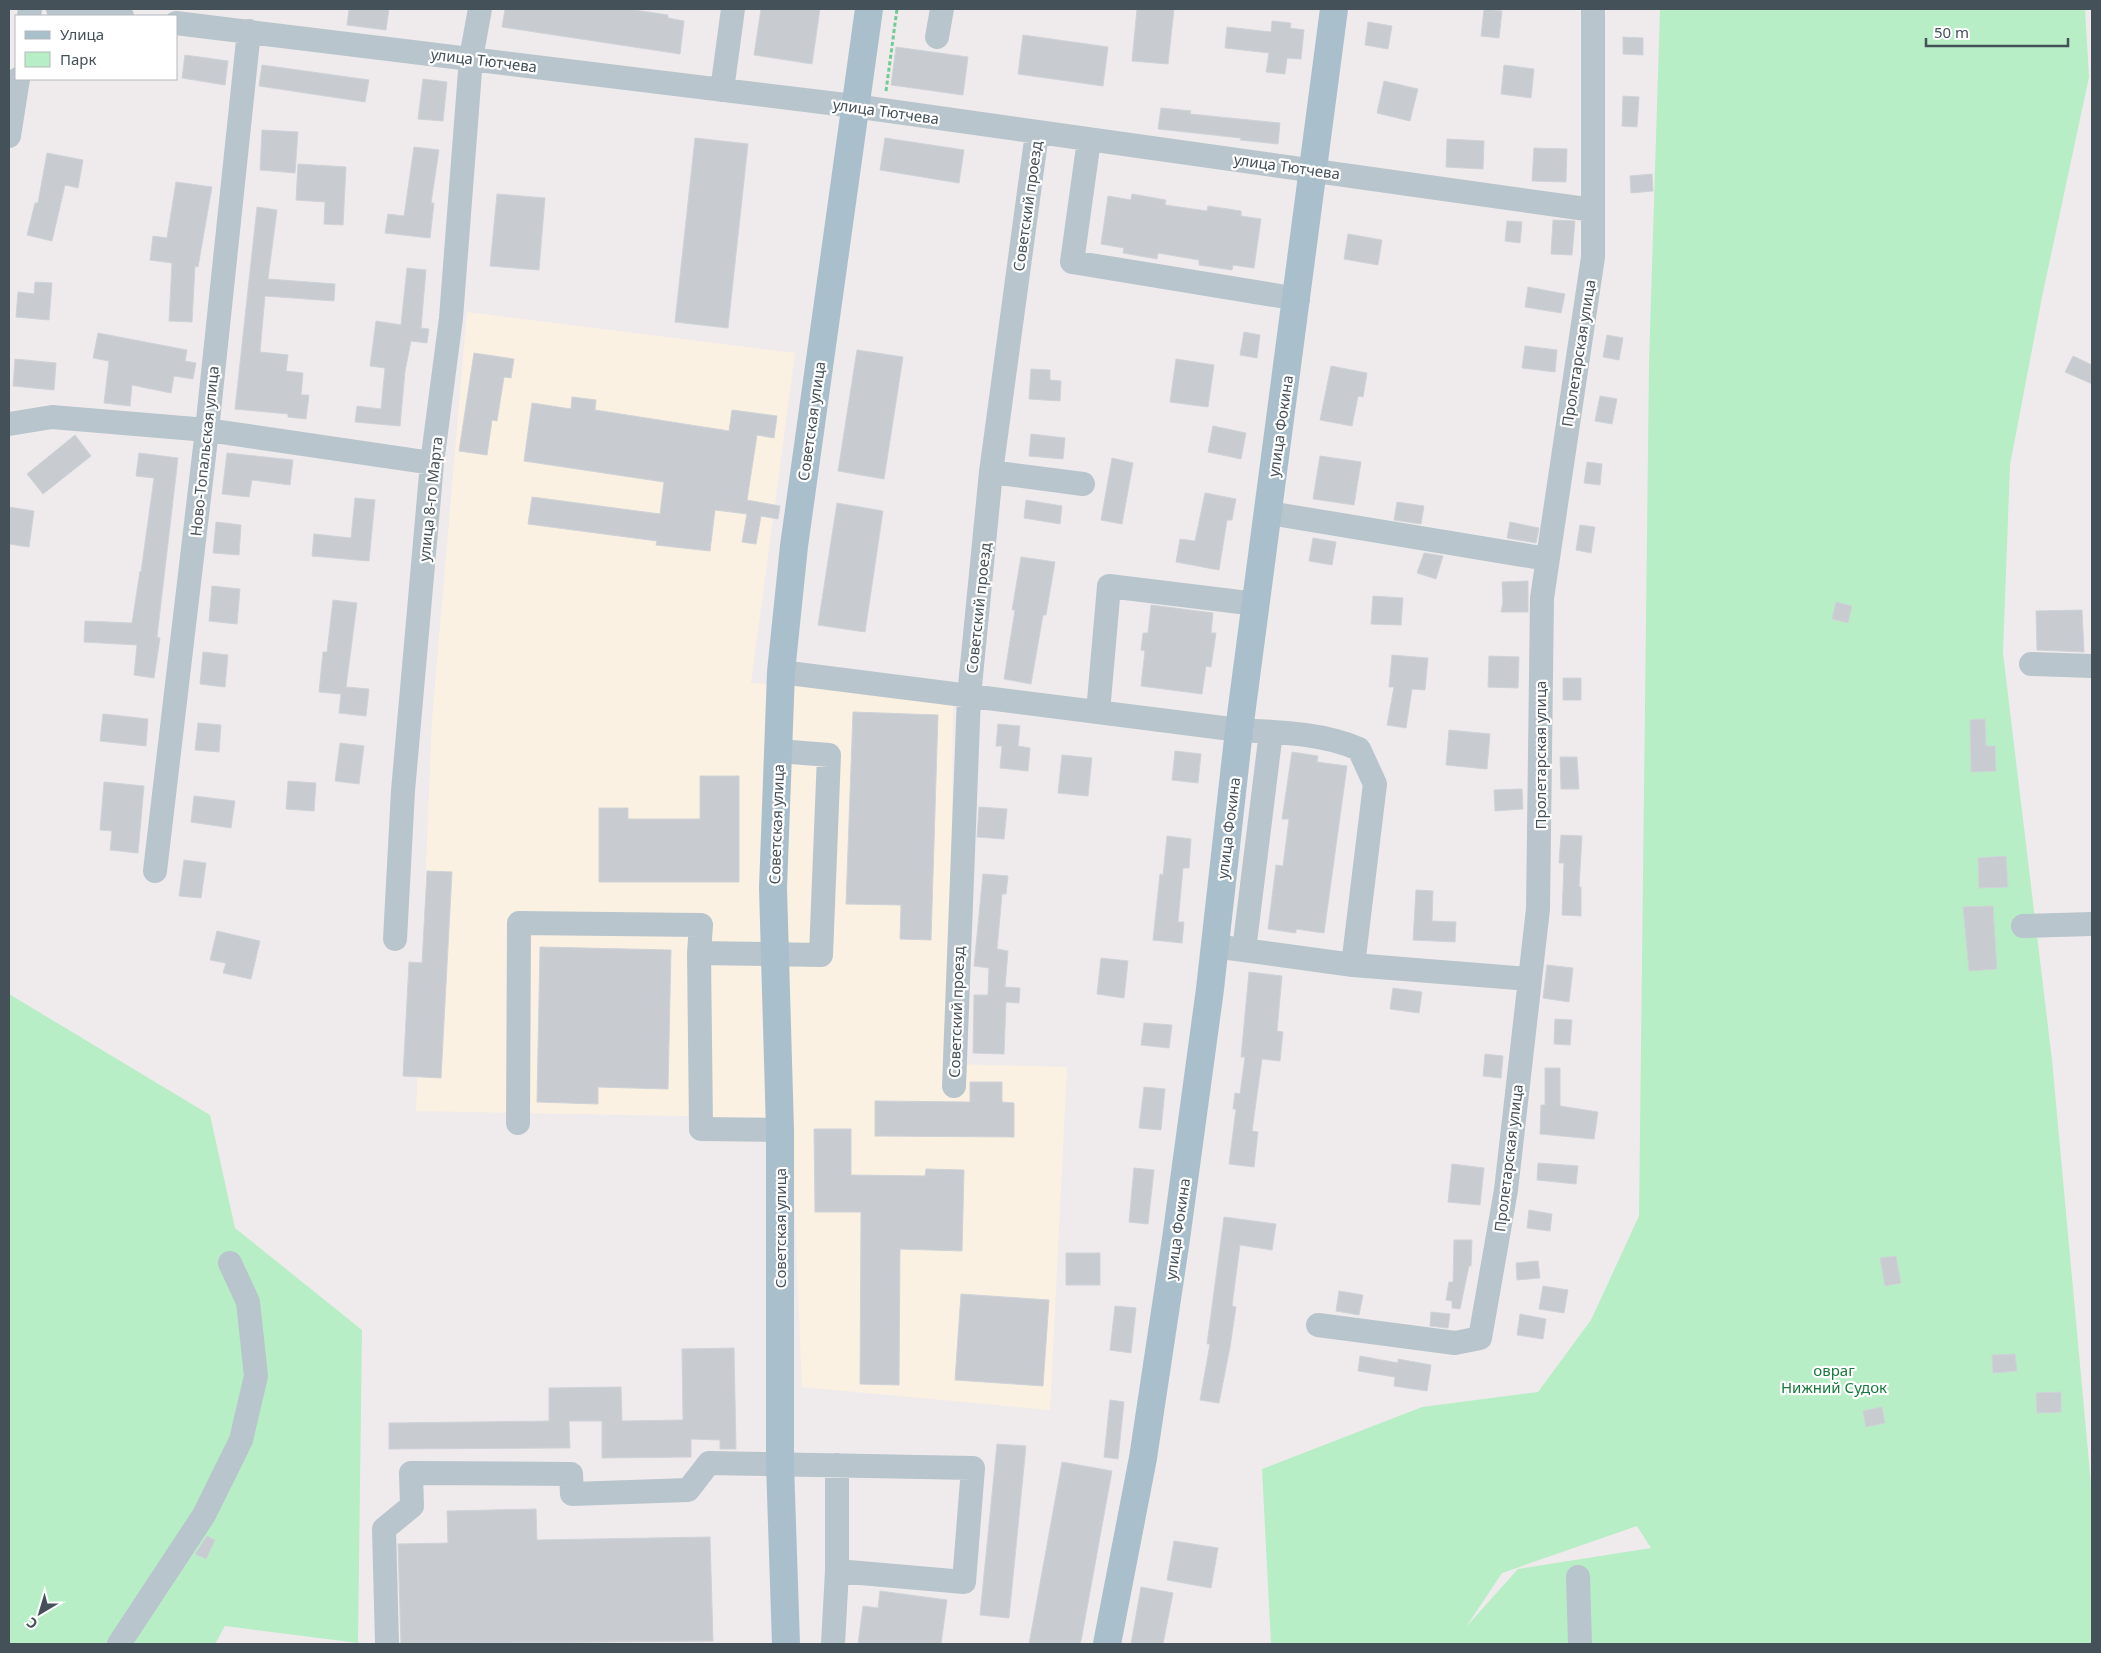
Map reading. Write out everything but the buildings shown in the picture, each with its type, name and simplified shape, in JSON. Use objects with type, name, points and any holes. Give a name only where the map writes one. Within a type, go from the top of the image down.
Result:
[{"type":"main road","name":"Советская улица","points":[[786,1644],[780,1464],[780,1130],[773,888],[781,672],[796,536],[854,106],[869,9]]},
{"type":"main road","name":"улица Фокина","points":[[1107,1644],[1144,1458],[1178,1230],[1210,989],[1239,730],[1298,299],[1334,9]]},
{"type":"street","points":[[58,9],[113,15]]},
{"type":"street","name":"улица 8-го Марта","points":[[395,939],[403,791],[432,463],[451,318],[471,58],[480,9]]},
{"type":"street","points":[[722,90],[733,9]]},
{"type":"street","points":[[937,37],[942,9]]},
{"type":"street","name":"Пролетарская улица","points":[[1318,1325],[1455,1343],[1480,1338],[1506,1190],[1538,909],[1541,607],[1591,266],[1593,210],[1593,9]]},
{"type":"street","name":"улица Тютчева","points":[[178,22],[854,106],[1037,133],[1315,169],[1479,195],[1593,210]]},
{"type":"street","name":"Ново-Топальская улица","points":[[156,871],[207,430],[249,31]]},
{"type":"street","points":[[9,136],[18,80]]},
{"type":"street","name":"Советский проезд","points":[[954,1086],[969,696],[991,472],[1037,133]]},
{"type":"street","points":[[1089,140],[1072,262],[1298,299]]},
{"type":"street","points":[[9,424],[52,416],[207,430],[432,463]]},
{"type":"street","points":[[991,472],[1083,484]]},
{"type":"street","points":[[1268,513],[1547,559]]},
{"type":"street","points":[[1098,712],[1109,586],[1256,604]]},
{"type":"street","points":[[2031,664],[2092,666]]},
{"type":"street","points":[[781,672],[1239,730],[1271,732],[1343,742],[1359,749],[1375,784],[1352,965]]},
{"type":"street","points":[[1244,950],[1271,732]]},
{"type":"street","points":[[699,954],[821,956],[828,755],[778,751]]},
{"type":"street","points":[[518,1123],[519,923],[701,925],[699,954],[701,1129],[780,1130]]},
{"type":"street","points":[[2023,926],[2092,924]]},
{"type":"street","points":[[1214,946],[1352,965],[1530,978]]},
{"type":"street","points":[[119,1644],[204,1515],[241,1440],[256,1376],[248,1302],[230,1263]]},
{"type":"street","points":[[387,1644],[384,1529],[412,1506],[411,1473],[571,1474],[572,1494],[688,1490],[709,1463],[973,1468],[964,1582],[837,1571]]},
{"type":"street","points":[[833,1644],[837,1571],[837,1465]]},
{"type":"street","points":[[1578,1577],[1580,1644]]},
{"type":"path","points":[[886,94],[897,9]]},
{"type":"shaded area","points":[[467,312],[795,353],[751,683],[953,698],[950,1064],[1067,1067],[1050,1410],[802,1387],[791,1118],[416,1111],[432,720]]},
{"type":"green space","name":"овраг Нижний Судок","points":[[1660,9],[2085,9],[2089,77],[2042,297],[2010,465],[2003,653],[2052,1060],[2092,1495],[2092,1644],[1271,1644],[1262,1469],[1422,1407],[1538,1392],[1591,1320],[1639,1216],[1649,363]],"holes":[[[1637,1526],[1651,1548],[1518,1569],[1466,1627],[1502,1573]]]},
{"type":"green space","points":[[9,994],[210,1115],[235,1228],[362,1330],[358,1643],[225,1626],[215,1644],[9,1644]]}]
